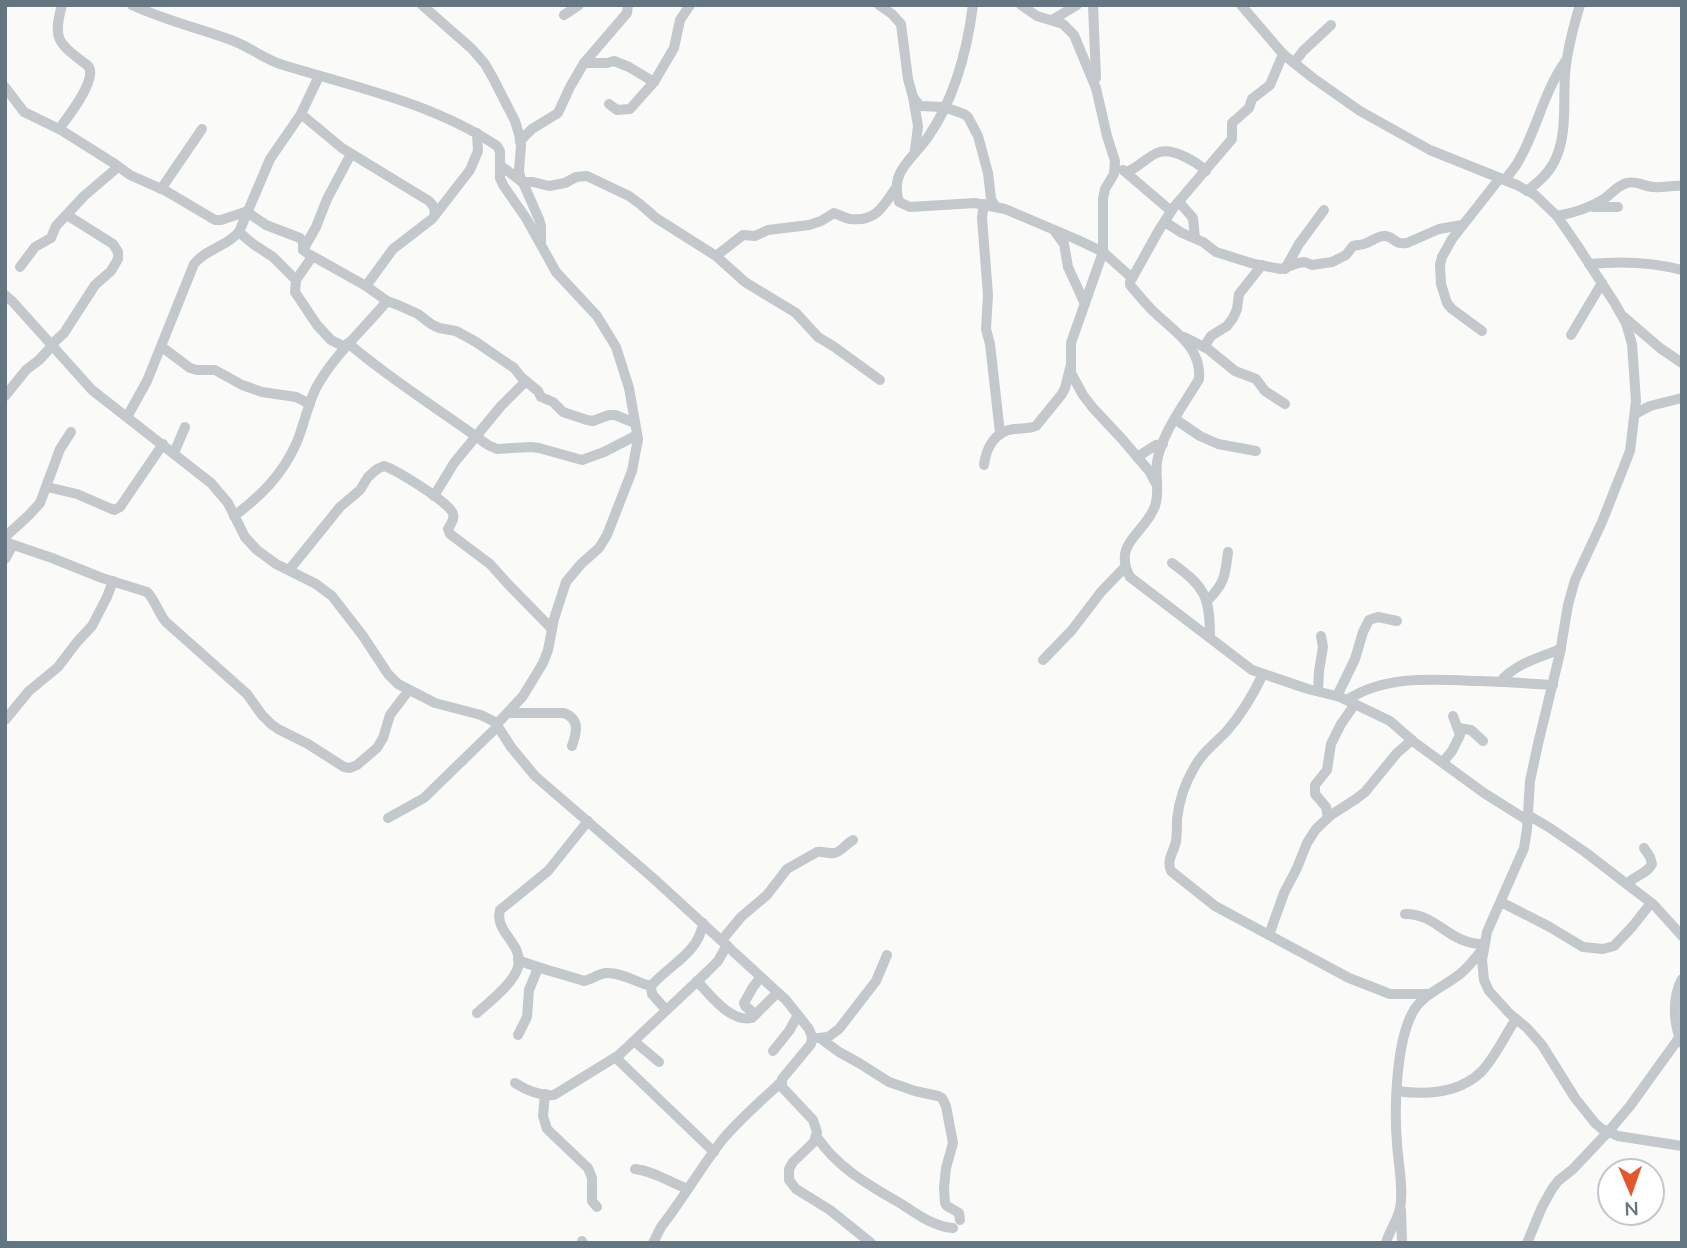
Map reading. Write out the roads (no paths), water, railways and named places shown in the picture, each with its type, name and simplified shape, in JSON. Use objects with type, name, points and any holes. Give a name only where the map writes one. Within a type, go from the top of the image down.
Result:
[{"type":"street","points":[[59,129],[83,93],[90,69],[60,41],[57,25],[62,5]]},
{"type":"street","points":[[132,5],[156,16],[234,41],[270,60],[416,106],[477,133],[499,149],[503,186],[526,218],[556,272],[597,316],[616,348],[629,388],[637,435],[637,451],[632,471],[607,535],[599,548],[572,572],[566,582],[554,619],[548,650],[539,671],[523,696],[498,725],[424,798],[388,818]]},
{"type":"street","points":[[422,5],[485,64],[515,121],[520,141],[519,170],[539,219],[541,244]]},
{"type":"street","points":[[564,15],[579,5]]},
{"type":"street","points":[[520,141],[558,113],[584,63],[627,13],[628,5]]},
{"type":"street","points":[[609,104],[617,110],[630,109],[654,82],[674,48],[680,20],[691,5]]},
{"type":"street","points":[[878,5],[892,13],[901,24],[908,79],[918,126],[915,152]]},
{"type":"street","points":[[973,5],[967,45],[954,88],[936,125],[900,172],[897,186],[899,202],[910,207],[946,204],[989,205],[1006,209],[1103,252],[1132,278]]},
{"type":"street","points":[[984,464],[990,444],[1000,433],[1036,426],[1065,388],[1071,343],[1103,252],[1103,199],[1105,189],[1114,174],[1115,161],[1096,88],[1074,35],[1063,24],[1037,16],[1021,5]]},
{"type":"street","points":[[1052,20],[1077,5]]},
{"type":"street","points":[[1093,5],[1096,88]]},
{"type":"street","points":[[1527,191],[1540,181],[1553,164],[1560,147],[1567,59],[1580,5]]},
{"type":"street","points":[[1245,7],[1283,54],[1360,111],[1430,150],[1535,195],[1557,216],[1577,245],[1630,333],[1636,401],[1630,450],[1602,522],[1575,580],[1533,766],[1524,848],[1494,913],[1482,960],[1485,984],[1493,997],[1542,1045],[1575,1098],[1602,1129],[1618,1136],[1682,1146]]},
{"type":"street","points":[[1294,63],[1331,25]]},
{"type":"street","points":[[1283,54],[1270,85],[1252,99],[1249,108],[1232,122],[1232,139],[1175,207],[1130,284],[1151,310],[1181,335],[1204,347],[1235,371],[1256,379],[1265,391],[1285,404]]},
{"type":"street","points":[[1482,331],[1447,303],[1441,284],[1442,257],[1462,225],[1517,163],[1527,146],[1555,76],[1567,59]]},
{"type":"street","points":[[584,63],[614,61],[654,82]]},
{"type":"street","points":[[127,417],[162,347],[194,264],[239,232],[270,159],[301,114],[319,76]]},
{"type":"street","points":[[5,87],[24,112],[59,129],[130,175],[161,189],[215,220],[247,212]]},
{"type":"street","points":[[913,97],[920,106],[944,107],[964,114],[978,136],[988,173],[991,199],[982,218],[988,295],[986,329],[1000,433]]},
{"type":"street","points":[[301,114],[351,154],[429,201],[434,207],[435,215]]},
{"type":"street","points":[[161,189],[202,129]]},
{"type":"street","points":[[366,286],[393,249],[435,215],[473,166],[478,151],[477,133]]},
{"type":"street","points":[[1126,172],[1162,151],[1193,160],[1206,171]]},
{"type":"street","points":[[351,154],[327,199],[294,286],[295,292],[317,325],[331,340],[346,345],[497,449],[531,447],[582,460],[637,435]]},
{"type":"street","points":[[1115,161],[1126,172],[1193,218],[1195,238]]},
{"type":"street","points":[[500,165],[522,182],[549,186],[587,176],[640,204],[656,218],[716,256],[745,282],[796,313],[818,337],[880,380]]},
{"type":"street","points":[[20,267],[35,247],[51,238],[56,226],[84,196],[118,167]]},
{"type":"street","points":[[1557,216],[1589,207],[1628,182],[1655,188],[1682,186]]},
{"type":"street","points":[[716,256],[743,235],[755,236],[773,229],[809,225],[834,214],[867,219],[881,208],[897,186]]},
{"type":"street","points":[[1589,207],[1618,207]]},
{"type":"street","points":[[1284,269],[1324,210]]},
{"type":"street","points":[[247,212],[266,225],[300,238],[308,253],[387,301],[409,309],[439,328],[456,331],[476,342],[514,368],[541,397],[553,402],[565,412],[591,421],[615,415],[635,423]]},
{"type":"street","points":[[5,396],[26,370],[64,333],[95,285],[111,271],[118,259],[118,252],[113,244],[67,215]]},
{"type":"street","points":[[1165,222],[1216,252],[1284,269],[1298,262],[1312,265],[1332,262],[1346,255],[1353,246],[1377,237],[1387,237],[1402,244],[1439,229],[1462,225]]},
{"type":"street","points":[[1053,230],[1064,244],[1068,267],[1085,304]]},
{"type":"street","points":[[239,232],[273,257],[296,280]]},
{"type":"street","points":[[1590,264],[1618,262],[1682,270]]},
{"type":"street","points":[[1204,347],[1211,335],[1227,326],[1233,318],[1239,294],[1262,265]]},
{"type":"street","points":[[1570,335],[1602,283]]},
{"type":"street","points":[[5,295],[92,390],[211,483],[228,503],[245,537],[257,550],[312,581],[332,596],[398,684],[435,703],[481,715],[498,725],[511,747],[535,776],[725,943],[777,993],[816,1038],[889,1082],[942,1098],[953,1143],[946,1168],[945,1203],[959,1213],[957,1224],[943,1227],[927,1220],[857,1178],[832,1157],[817,1137],[813,1120],[783,1090],[781,1082]]},
{"type":"street","points":[[234,516],[265,492],[276,478],[295,446],[317,386],[346,345],[387,301]]},
{"type":"street","points":[[1621,315],[1682,363]]},
{"type":"street","points":[[1181,335],[1198,361],[1199,375],[1163,444],[1157,462],[1156,503],[1125,550],[1125,567],[1130,577],[1252,670],[1347,700],[1390,721],[1484,793],[1550,828],[1576,846],[1651,903],[1682,936]]},
{"type":"street","points":[[1632,344],[1654,343]]},
{"type":"street","points":[[162,347],[190,368],[215,370],[242,385],[262,392],[296,397],[310,404]]},
{"type":"street","points":[[1070,365],[1072,376],[1083,395],[1150,472],[1157,485]]},
{"type":"street","points":[[434,495],[454,463],[500,406],[526,382]]},
{"type":"street","points":[[1635,414],[1650,406],[1682,398]]},
{"type":"street","points":[[1175,419],[1200,436],[1218,444],[1256,451]]},
{"type":"street","points":[[174,453],[185,427]]},
{"type":"street","points":[[5,559],[8,542],[35,510],[47,487],[60,449],[71,432]]},
{"type":"street","points":[[47,487],[77,494],[114,510],[120,507],[163,444]]},
{"type":"street","points":[[1137,457],[1156,445],[1163,444]]},
{"type":"street","points":[[289,570],[340,507],[360,490],[368,477],[380,466],[389,467],[446,503],[454,514],[448,529],[450,534],[490,564],[552,629]]},
{"type":"street","points":[[8,542],[147,592],[166,622],[247,694],[271,724],[348,768],[358,765],[377,748],[390,715],[409,690]]},
{"type":"street","points":[[1207,601],[1222,584],[1228,552]]},
{"type":"street","points":[[1172,563],[1201,588],[1210,616],[1210,638]]},
{"type":"street","points":[[1043,660],[1125,567]]},
{"type":"street","points":[[5,720],[29,691],[58,667],[92,626],[113,581]]},
{"type":"street","points":[[1328,818],[1326,807],[1315,794],[1315,785],[1326,770],[1331,744],[1341,724],[1363,632],[1369,620],[1378,617],[1396,621]]},
{"type":"street","points":[[1318,691],[1323,647],[1321,636]]},
{"type":"street","points":[[1500,682],[1514,669],[1561,649]]},
{"type":"street","points":[[1264,674],[1247,705],[1193,769],[1182,796],[1176,840],[1169,866],[1176,875],[1215,906],[1349,978],[1390,994],[1430,994]]},
{"type":"street","points":[[1347,700],[1373,688],[1412,679],[1553,685]]},
{"type":"street","points":[[508,713],[570,715],[576,724],[572,746]]},
{"type":"street","points":[[1443,762],[1460,735],[1453,716]]},
{"type":"street","points":[[1458,728],[1471,730],[1483,741]]},
{"type":"street","points":[[1269,935],[1284,893],[1316,829],[1365,792],[1397,753],[1412,740]]},
{"type":"street","points":[[477,1013],[505,986],[518,966],[514,945],[500,926],[500,910],[548,872],[588,821]]},
{"type":"street","points":[[514,1083],[522,1088],[554,1095],[616,1058],[718,961],[725,943],[741,918],[767,895],[787,869],[817,852],[838,852],[853,840]]},
{"type":"street","points":[[1627,884],[1652,864],[1644,848]]},
{"type":"street","points":[[1501,902],[1583,947],[1597,949],[1614,946],[1651,903]]},
{"type":"street","points":[[1405,914],[1420,915],[1466,943],[1484,946]]},
{"type":"street","points":[[651,986],[690,950],[700,935],[703,923]]},
{"type":"street","points":[[1402,1243],[1396,1141],[1397,1091],[1406,1031],[1417,1006],[1468,968],[1484,946]]},
{"type":"street","points":[[653,1243],[661,1227],[737,1123],[781,1082],[816,1038],[828,1037],[839,1029],[879,976],[887,955]]},
{"type":"street","points":[[518,960],[584,981],[602,974],[614,973],[651,986]]},
{"type":"street","points":[[518,1035],[527,1017],[529,990],[538,968]]},
{"type":"street","points":[[755,1014],[744,1003],[760,978]]},
{"type":"street","points":[[1527,1243],[1558,1181],[1608,1132],[1681,1041],[1676,1020],[1676,1002],[1682,979]]},
{"type":"street","points":[[697,981],[733,1015],[748,1019],[777,993]]},
{"type":"street","points":[[651,986],[652,994],[666,1010]]},
{"type":"street","points":[[773,1051],[798,1015]]},
{"type":"street","points":[[1397,1091],[1430,1094],[1468,1082],[1480,1073],[1516,1019]]},
{"type":"street","points":[[635,1042],[659,1062]]},
{"type":"street","points":[[616,1058],[714,1152]]},
{"type":"street","points":[[545,1094],[543,1116],[547,1129],[588,1168],[592,1178],[592,1201],[597,1207]]},
{"type":"street","points":[[817,1137],[789,1169],[789,1180],[796,1189],[831,1210],[871,1243]]},
{"type":"street","points":[[635,1169],[647,1170],[688,1189]]},
{"type":"street","points":[[1386,1243],[1401,1207]]}]
